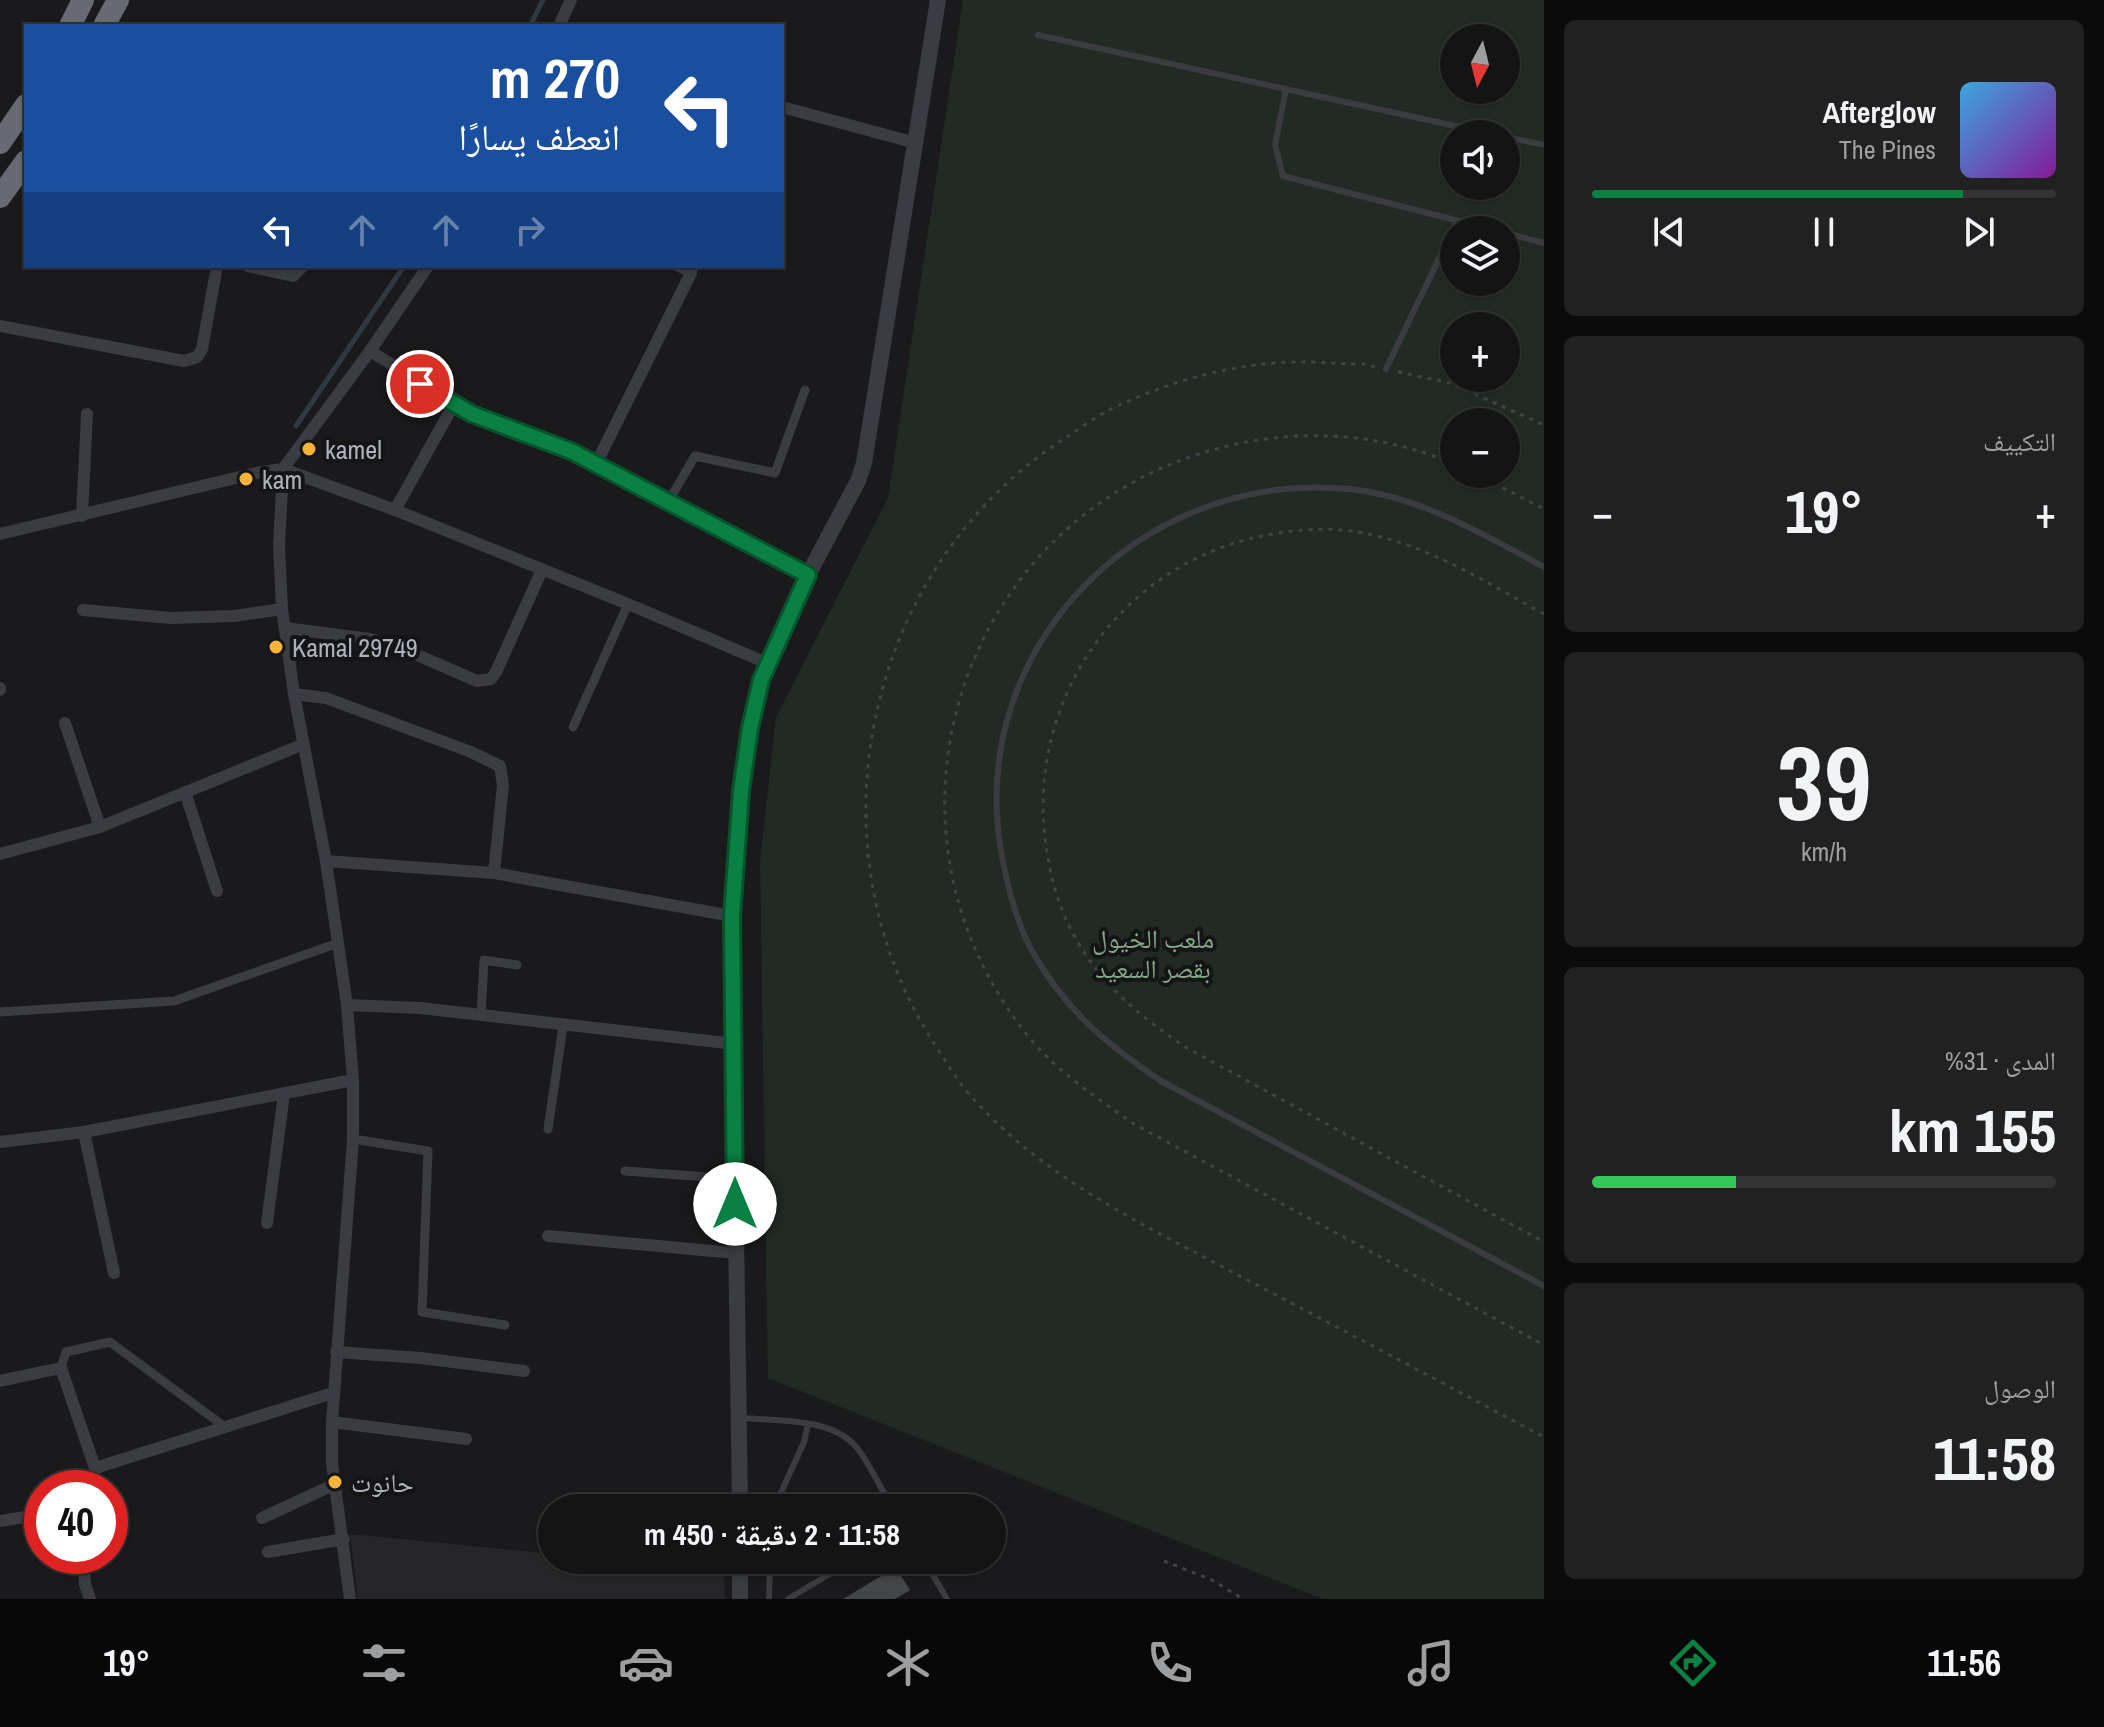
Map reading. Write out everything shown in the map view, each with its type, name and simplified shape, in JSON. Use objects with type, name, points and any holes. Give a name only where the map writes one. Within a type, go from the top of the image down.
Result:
[{"type":"highway","points":[[71,24],[83,0]]},
{"type":"highway","points":[[105,24],[118,0]]},
{"type":"highway","points":[[0,143],[24,108]]},
{"type":"highway","points":[[0,197],[24,164]]},
{"type":"street","points":[[560,24],[571,0]]},
{"type":"street","points":[[740,1494],[732,916],[736,844],[748,740],[754,705],[767,663],[808,575],[858,481],[864,463],[938,0]]},
{"type":"street","points":[[784,108],[916,143]]},
{"type":"street","points":[[0,326],[184,361],[192,359],[202,349],[217,268]]},
{"type":"street","points":[[256,268],[288,276],[298,274],[302,268]]},
{"type":"street","points":[[345,1598],[344,1539],[335,1484],[332,1422],[353,1139],[353,1080],[347,1005],[326,861],[294,694],[282,609],[279,546],[283,469],[427,268]]},
{"type":"street","points":[[596,464],[693,269]]},
{"type":"street","points":[[370,351],[454,404],[496,424],[553,443],[808,575]]},
{"type":"street","points":[[668,502],[695,456],[775,473],[805,390]]},
{"type":"street","points":[[395,510],[454,404]]},
{"type":"street","points":[[82,516],[87,414]]},
{"type":"street","points":[[0,534],[283,469],[395,510],[767,663]]},
{"type":"street","points":[[285,628],[370,639],[401,648],[477,681],[485,681],[496,672],[542,570]]},
{"type":"street","points":[[573,727],[628,604]]},
{"type":"street","points":[[83,610],[171,618],[234,616],[282,609]]},
{"type":"street","points":[[294,694],[326,698],[471,752],[500,766],[503,785],[494,873]]},
{"type":"street","points":[[65,723],[100,827]]},
{"type":"street","points":[[0,854],[100,827],[304,744]]},
{"type":"street","points":[[185,792],[217,891]]},
{"type":"street","points":[[326,861],[494,873],[732,916]]},
{"type":"street","points":[[0,1012],[174,1001],[338,943]]},
{"type":"street","points":[[481,1015],[484,960],[517,965]]},
{"type":"street","points":[[347,1005],[420,1008],[735,1044]]},
{"type":"street","points":[[548,1129],[563,1026]]},
{"type":"street","points":[[0,1142],[84,1132],[353,1080]]},
{"type":"street","points":[[267,1223],[284,1094]]},
{"type":"street","points":[[84,1132],[114,1273]]},
{"type":"street","points":[[353,1139],[428,1151],[422,1312],[505,1325]]},
{"type":"street","points":[[625,1171],[736,1179]]},
{"type":"street","points":[[548,1236],[735,1253]]},
{"type":"street","points":[[225,1427],[110,1342],[66,1352],[61,1368],[95,1468],[333,1393]]},
{"type":"street","points":[[336,1352],[421,1358],[524,1371]]},
{"type":"street","points":[[0,1381],[61,1368]]},
{"type":"street","points":[[332,1422],[466,1439]]},
{"type":"street","points":[[262,1518],[335,1484]]},
{"type":"street","points":[[0,1521],[24,1517]]},
{"type":"street","points":[[268,1552],[344,1539]]},
{"type":"street","points":[[84,1574],[90,1599]]},
{"type":"street","points":[[740,1574],[740,1599]]},
{"type":"lane","points":[[1038,35],[1440,123]]},
{"type":"lane","points":[[1286,89],[1275,145],[1283,176],[1440,217]]},
{"type":"lane","points":[[1520,140],[1544,145]]},
{"type":"lane","points":[[1520,237],[1544,243]]},
{"type":"lane","points":[[1386,369],[1440,256]]},
{"type":"lane","points":[[1544,567],[1468,526],[1412,502],[1350,489],[1288,488],[1242,496],[1226,499],[1168,522],[1116,556],[1072,598],[1036,650],[1012,703],[998,768],[997,829],[1008,892],[1031,948],[1066,1001],[1108,1045],[1161,1081],[1544,1286]]},
{"type":"lane","points":[[740,1418],[808,1424],[834,1431],[857,1448],[885,1494]]},
{"type":"lane","points":[[780,1494],[804,1442],[808,1424]]},
{"type":"lane","points":[[769,1599],[770,1574]]},
{"type":"lane","points":[[788,1599],[830,1574]]},
{"type":"lane","points":[[932,1574],[947,1599]]},
{"type":"path","points":[[1544,425],[1450,383],[1363,364],[1276,363],[1189,379],[1107,411],[1033,459],[971,518],[920,592],[887,666],[867,758],[866,844],[882,932],[913,1011],[963,1087],[1023,1149],[1096,1199],[1544,1437]]},
{"type":"path","points":[[1440,458],[1426,452],[1354,437],[1282,436],[1210,449],[1143,475],[1082,514],[1031,564],[989,624],[962,685],[946,761],[945,831],[958,904],[984,969],[1024,1031],[1074,1082],[1134,1124],[1544,1345]]},
{"type":"path","points":[[1503,488],[1544,509]]},
{"type":"path","points":[[1544,614],[1416,548],[1349,531],[1296,530],[1242,540],[1191,560],[1146,589],[1107,626],[1076,672],[1056,717],[1043,774],[1042,827],[1052,882],[1071,931],[1102,977],[1139,1016],[1185,1047],[1544,1242]]},
{"type":"path","points":[[1164,1561],[1212,1580],[1243,1599]]},
{"type":"shaded area","points":[[350,1534],[538,1553],[538,1574],[724,1574],[725,1599],[358,1599]]},
{"type":"green space","name":"ملعب الخيول بقصر السعيد","points":[[963,0],[1544,0],[1544,1599],[1323,1599],[768,1378],[760,862],[776,717],[888,498]]},
{"type":"building","points":[[885,1574],[900,1574],[910,1590],[895,1599],[843,1599]]},
{"type":"waterway","points":[[531,24],[543,0]]},
{"type":"waterway","points":[[296,426],[403,268]]},
{"type":"place","name":"kamel","points":[[309,449]]},
{"type":"place","name":"kam","points":[[246,479]]},
{"type":"place","name":"Kamal 29749","points":[[276,647]]},
{"type":"place","name":"حانوت","points":[[335,1482]]},
{"type":"route","points":[[420,384],[472,414],[571,451],[808,575],[761,680],[754,705],[741,791],[732,916],[735,1204]]}]
